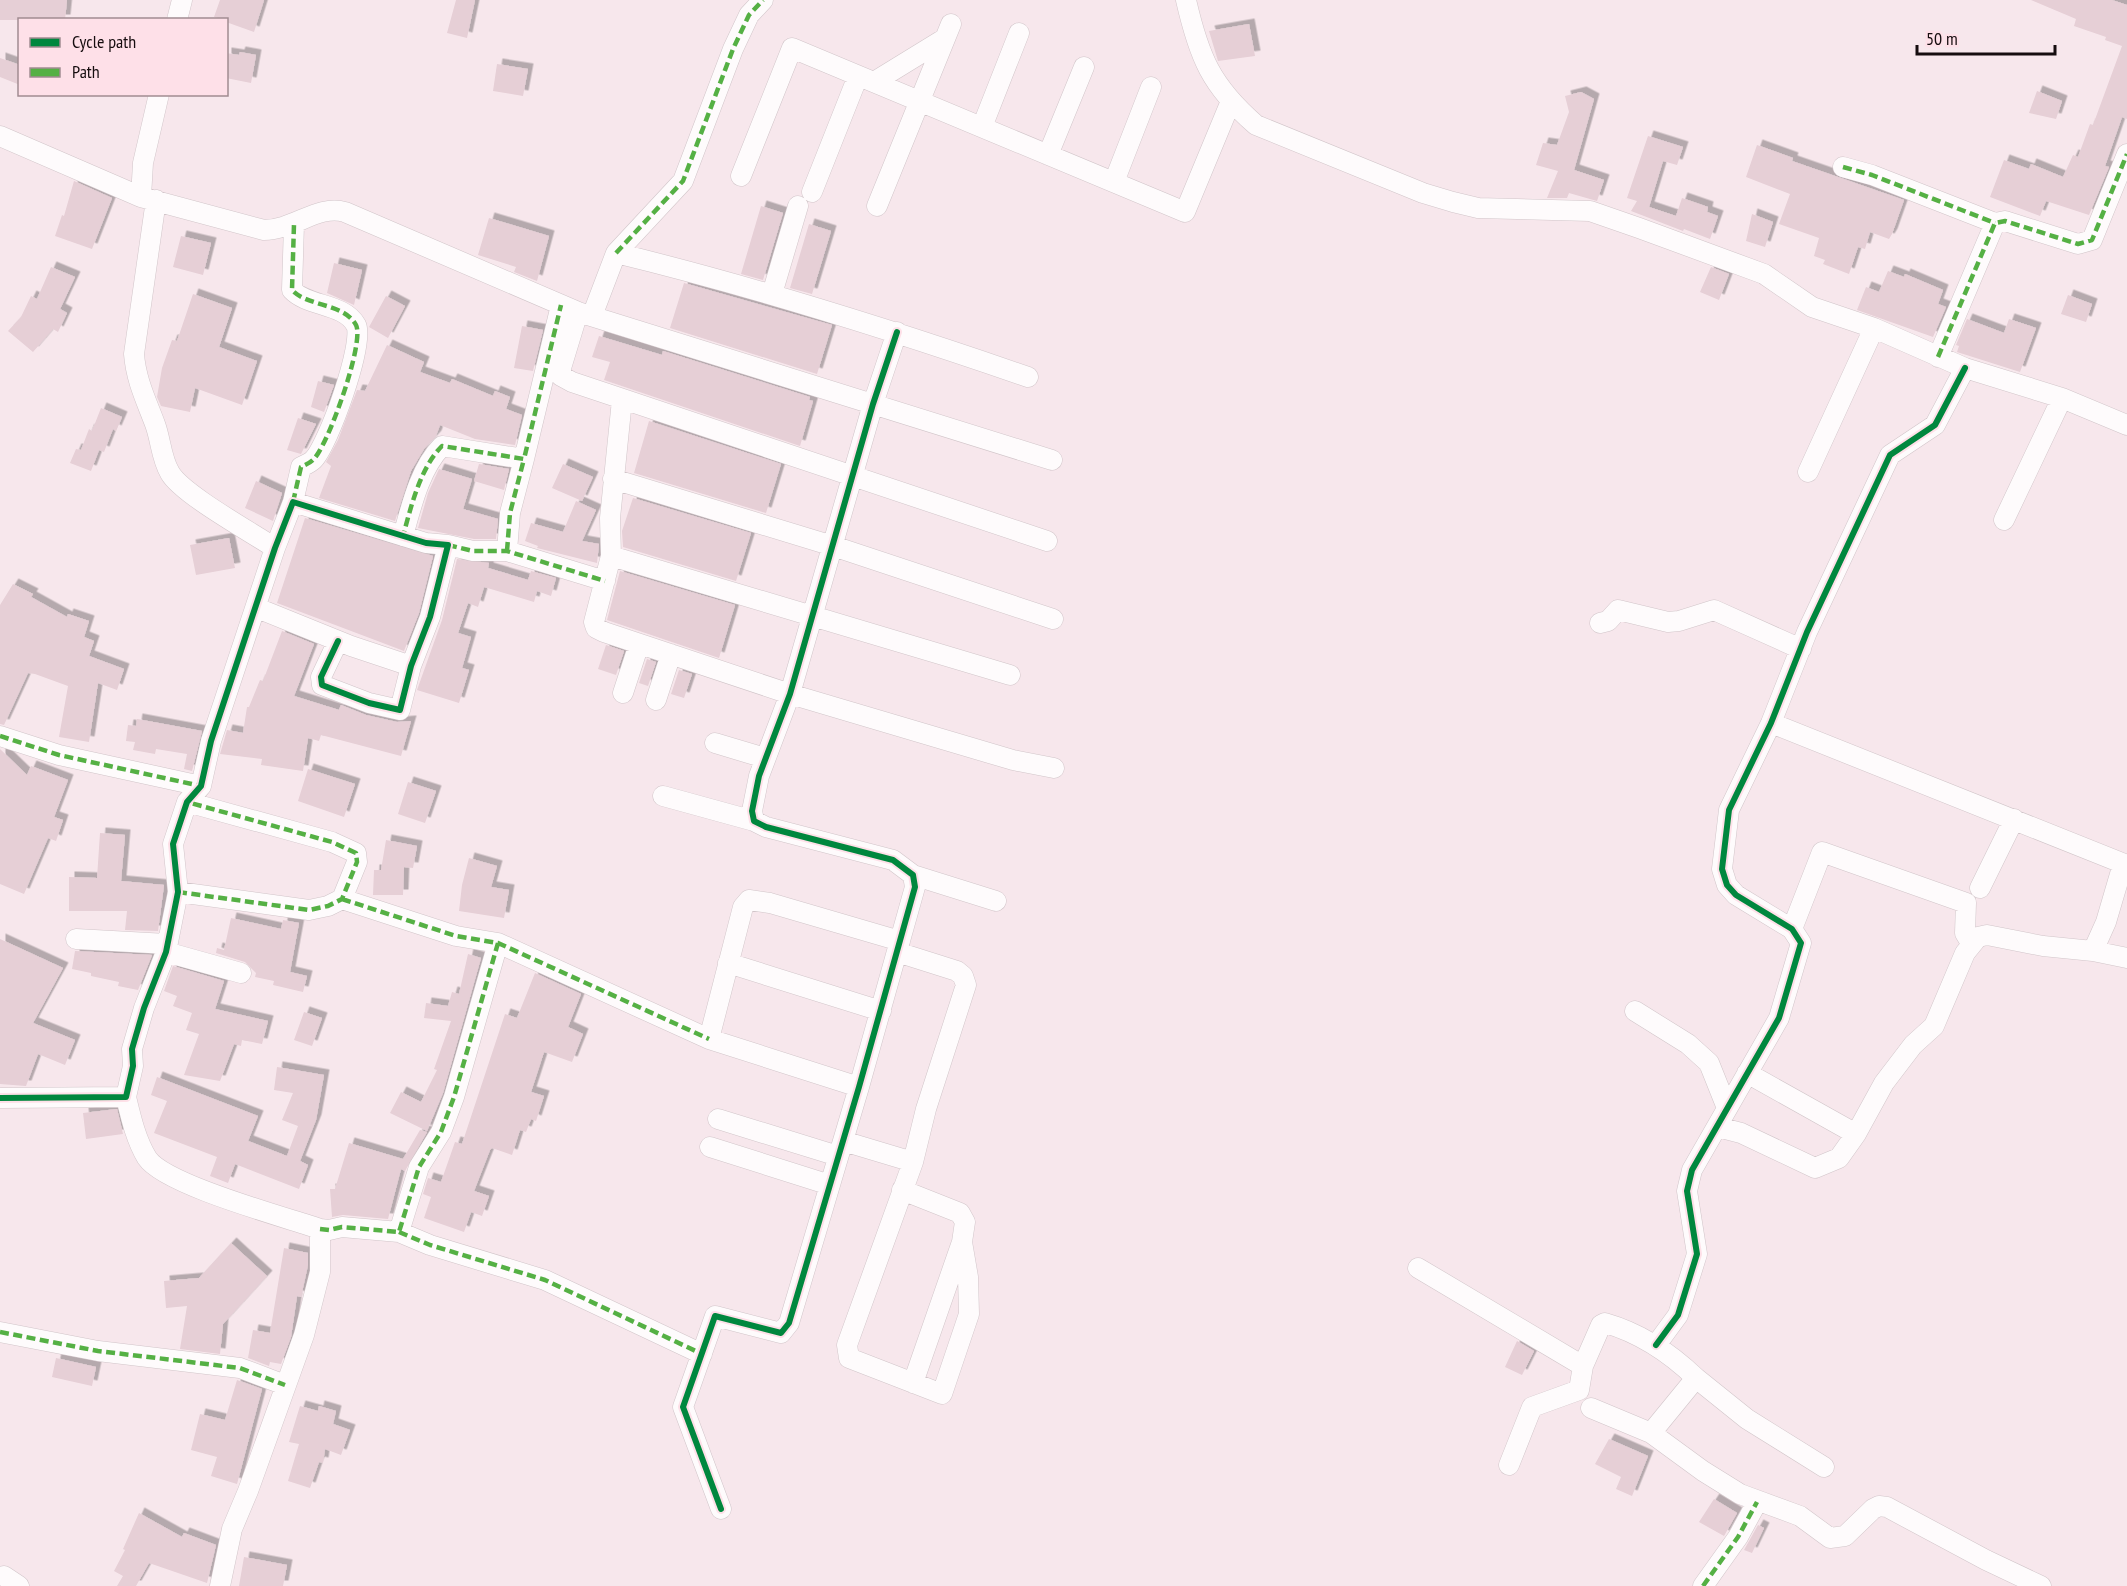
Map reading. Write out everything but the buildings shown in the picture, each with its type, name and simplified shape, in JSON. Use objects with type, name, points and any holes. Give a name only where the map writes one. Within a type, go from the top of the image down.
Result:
[{"type":"street","points":[[178,18],[182,0]]},
{"type":"street","points":[[507,552],[512,504],[524,459],[577,311],[616,253],[683,182],[733,49],[749,15],[763,0]]},
{"type":"street","points":[[1186,0],[1195,39],[1204,64],[1231,101],[1256,125],[1423,193],[1478,208],[1590,211],[1764,274],[1812,307],[1874,328],[1965,368],[2062,398],[2127,425]]},
{"type":"street","points":[[812,192],[866,79],[948,32],[877,206]]},
{"type":"street","points":[[982,127],[1019,33]]},
{"type":"street","points":[[741,176],[792,48],[1185,212],[1231,101]]},
{"type":"street","points":[[1048,155],[1084,67]]},
{"type":"street","points":[[1114,182],[1151,87]]},
{"type":"street","points":[[159,96],[143,163],[148,199],[134,354],[135,375],[156,426],[164,462],[171,476],[184,490],[275,548]]},
{"type":"street","points":[[0,136],[148,199],[184,211],[264,230],[280,230],[333,208],[577,311],[1052,460]]},
{"type":"street","points":[[1843,167],[1872,175],[1995,223],[2004,221],[2078,244],[2092,240],[2127,154]]},
{"type":"street","points":[[772,294],[798,206]]},
{"type":"street","points":[[1938,357],[1995,223]]},
{"type":"street","points":[[294,224],[292,290],[299,298],[339,311],[356,324],[359,339],[336,413],[320,451],[313,460],[301,467],[294,502],[275,548],[211,741],[201,786],[187,802],[173,844],[178,892],[166,948],[132,1049],[133,1066],[126,1098],[134,1129],[148,1159],[160,1171],[210,1192],[320,1229],[329,1230],[342,1227],[399,1232],[430,1245],[545,1280],[702,1354]]},
{"type":"street","points":[[616,253],[772,294],[897,332],[1028,377]]},
{"type":"street","points":[[577,311],[561,376],[622,400],[1047,541]]},
{"type":"street","points":[[1808,472],[1874,328]]},
{"type":"street","points":[[754,821],[752,811],[765,758],[790,694],[811,615],[854,477],[873,404],[897,332]]},
{"type":"street","points":[[1656,1345],[1678,1315],[1697,1254],[1687,1191],[1692,1170],[1779,1018],[1801,943],[1792,929],[1736,895],[1727,885],[1722,869],[1729,810],[1771,723],[1801,649],[1890,454],[1935,425],[1965,368]]},
{"type":"street","points":[[2004,520],[2062,398]]},
{"type":"street","points":[[622,400],[613,479],[609,538],[611,556],[594,622],[596,628],[790,694],[1013,759],[1054,768]]},
{"type":"street","points":[[403,536],[416,494],[435,453],[442,446],[524,459]]},
{"type":"street","points":[[613,479],[833,546],[1053,619]]},
{"type":"street","points":[[294,502],[426,543],[473,551],[507,552],[605,581]]},
{"type":"street","points":[[338,641],[320,681],[322,685],[369,703],[400,710],[411,666],[430,617],[448,545]]},
{"type":"street","points":[[611,556],[1010,675]]},
{"type":"street","points":[[257,608],[338,641],[411,666]]},
{"type":"street","points":[[1600,623],[1608,621],[1618,610],[1668,622],[1680,621],[1714,610],[1801,649]]},
{"type":"street","points":[[623,693],[639,644]]},
{"type":"street","points":[[656,700],[671,654]]},
{"type":"street","points":[[1771,723],[2125,865],[2106,922],[2093,951]]},
{"type":"street","points":[[0,736],[58,755],[201,786]]},
{"type":"street","points":[[715,743],[765,758]]},
{"type":"street","points":[[663,796],[754,821],[766,827],[893,860],[913,875],[996,901]]},
{"type":"street","points":[[178,892],[309,910],[328,906],[342,899],[357,862],[356,853],[352,850],[187,802]]},
{"type":"street","points":[[1980,888],[2014,819]]},
{"type":"street","points":[[1792,929],[1822,852],[1966,903],[1965,933],[1971,943]]},
{"type":"street","points":[[721,1509],[683,1407],[715,1316],[781,1333],[789,1323],[881,1011],[915,887],[913,875]]},
{"type":"street","points":[[342,899],[456,936],[498,943],[709,1039],[859,1087]]},
{"type":"street","points":[[709,1039],[742,907],[749,900],[770,903],[898,947],[957,971],[963,976],[966,985],[926,1109],[913,1162],[846,1351],[853,1362],[942,1394],[969,1314],[968,1277],[962,1242]]},
{"type":"street","points":[[1718,1127],[1741,1133],[1815,1168],[1839,1158],[1856,1134],[1884,1083],[1913,1045],[1934,1026],[1953,977],[1971,943],[1978,937],[1987,936],[2127,958]]},
{"type":"street","points":[[76,939],[166,948],[241,973]]},
{"type":"street","points":[[399,1232],[419,1167],[441,1132],[454,1097],[498,943]]},
{"type":"street","points":[[728,963],[881,1011]]},
{"type":"street","points":[[1635,1011],[1688,1044],[1709,1063],[1727,1108]]},
{"type":"street","points":[[1747,1073],[1856,1134]]},
{"type":"street","points":[[0,1098],[126,1098]]},
{"type":"street","points":[[718,1119],[841,1148],[913,1162]]},
{"type":"street","points":[[710,1147],[830,1185]]},
{"type":"street","points":[[902,1190],[960,1213],[965,1222],[962,1242],[913,1383]]},
{"type":"street","points":[[220,1586],[232,1529],[304,1335],[320,1272],[320,1229]]},
{"type":"street","points":[[1418,1268],[1583,1366]]},
{"type":"street","points":[[940,1304],[969,1314]]},
{"type":"street","points":[[1509,1465],[1532,1407],[1579,1390],[1583,1366],[1601,1325],[1605,1323],[1656,1345],[1673,1356],[1696,1378],[1747,1419],[1824,1467]]},
{"type":"street","points":[[0,1332],[98,1351],[240,1368],[285,1385]]},
{"type":"street","points":[[1651,1433],[1696,1378]]},
{"type":"street","points":[[1591,1408],[1651,1433],[1703,1471],[1757,1502],[1800,1516],[1830,1538],[1845,1536],[1873,1509],[1879,1506],[1887,1507],[1986,1560],[2041,1586]]},
{"type":"street","points":[[1703,1586],[1738,1537],[1757,1502]]},
{"type":"marked path","points":[[616,253],[683,181],[733,49],[749,15],[763,0]]},
{"type":"marked path","points":[[1938,357],[1995,223],[2005,221],[2078,244],[2092,240],[2127,154]]},
{"type":"marked path","points":[[1843,167],[1872,175],[1995,223]]},
{"type":"marked path","points":[[293,502],[301,467],[312,461],[320,451],[336,416],[350,371],[357,335],[356,325],[343,313],[307,300],[292,290],[294,224]]},
{"type":"marked path","points":[[406,537],[403,536],[417,488],[428,465],[442,446],[524,459],[561,305]]},
{"type":"marked path","points":[[507,551],[510,513],[524,459]]},
{"type":"marked path","points":[[448,545],[473,551],[507,551],[605,581]]},
{"type":"marked path","points":[[0,736],[59,755],[201,786]]},
{"type":"marked path","points":[[178,892],[309,910],[328,906],[342,899],[357,862],[356,853],[332,842],[187,802]]},
{"type":"marked path","points":[[342,899],[456,936],[498,943],[709,1039]]},
{"type":"marked path","points":[[320,1229],[329,1230],[342,1227],[399,1232],[419,1167],[441,1132],[454,1097],[498,943]]},
{"type":"marked path","points":[[399,1232],[430,1245],[545,1280],[702,1354]]},
{"type":"marked path","points":[[0,1332],[98,1351],[240,1368],[285,1385]]},
{"type":"marked path","points":[[1703,1586],[1738,1537],[1757,1502]]},
{"type":"cycle path","points":[[721,1509],[683,1407],[715,1316],[781,1333],[789,1323],[915,887],[913,875],[893,860],[766,827],[754,821],[752,811],[759,776],[790,694],[873,404],[897,332]]},
{"type":"cycle path","points":[[1656,1345],[1678,1315],[1697,1254],[1687,1191],[1692,1170],[1779,1018],[1801,943],[1792,929],[1736,895],[1727,885],[1722,869],[1729,810],[1771,723],[1807,632],[1890,455],[1935,425],[1965,368]]},
{"type":"cycle path","points":[[0,1098],[126,1097],[133,1066],[132,1049],[144,1008],[166,952],[178,892],[173,844],[187,802],[201,786],[211,741],[275,548],[293,502],[426,543],[448,545],[430,617],[411,666],[400,710],[369,703],[322,685],[321,677],[338,641]]}]
